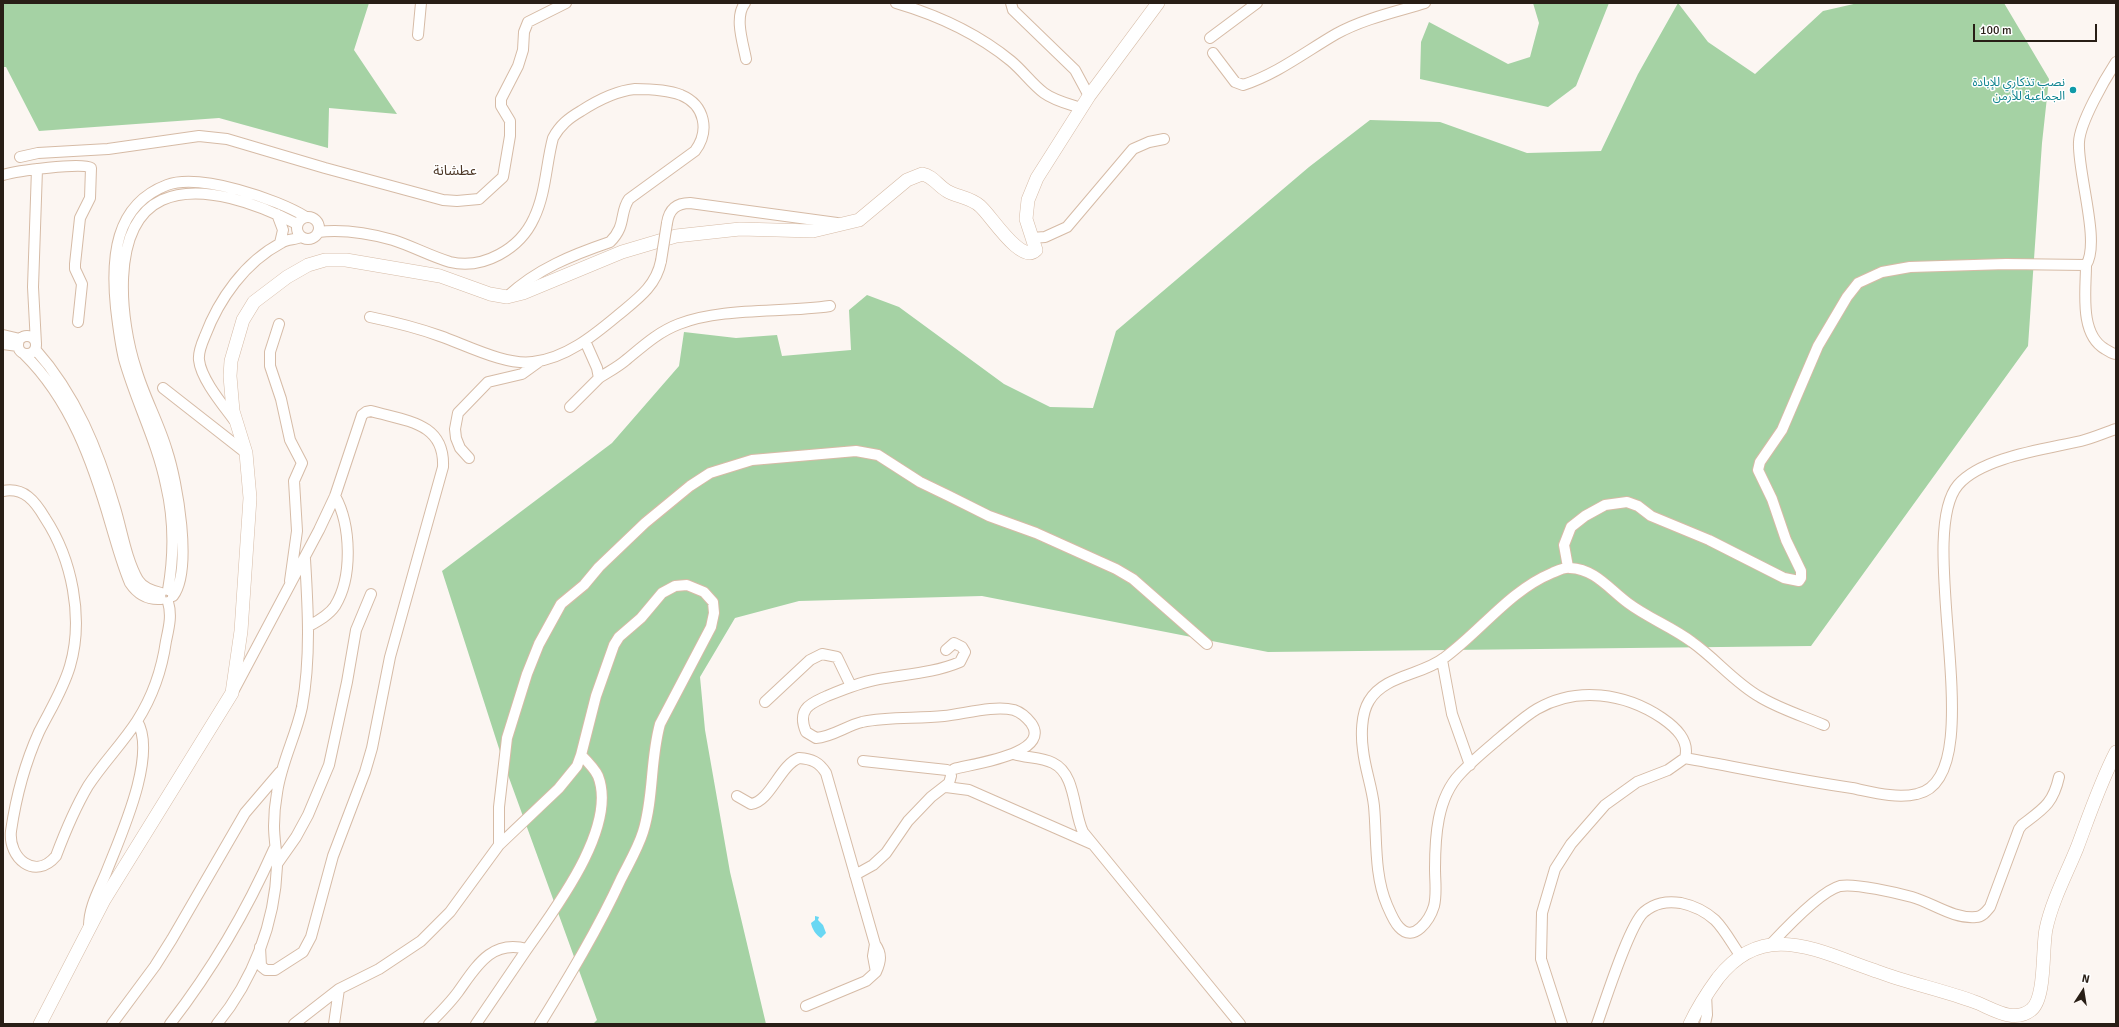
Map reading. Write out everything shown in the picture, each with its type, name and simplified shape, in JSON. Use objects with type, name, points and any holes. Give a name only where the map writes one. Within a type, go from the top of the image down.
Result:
[{"type":"main road","points":[[40,1024],[108,894],[232,693],[241,631],[250,498],[246,453],[243,439],[236,424],[233,411],[230,376],[231,361],[243,320],[254,302],[269,289],[308,265],[325,260],[346,260],[440,276],[476,290],[507,296],[523,293],[622,252],[676,236],[740,229],[813,231],[864,218],[878,203],[907,180],[922,174],[933,178],[950,193],[970,199],[979,205],[1016,247],[1030,253],[1034,252],[1036,250],[1036,245],[1032,238],[1026,219],[1028,200],[1037,178],[1089,96],[1158,3]]},
{"type":"main road","points":[[1690,1024],[1706,994],[1724,970],[1740,955],[1754,947],[1770,944],[1791,945],[1812,950],[1899,979],[1945,991],[2003,1014],[2023,1020],[2038,1002],[2043,947],[2049,916],[2116,752]]},
{"type":"street","points":[[418,34],[421,3]]},
{"type":"street","points":[[20,157],[38,153],[108,150],[199,136],[227,139],[325,168],[443,200],[470,201],[479,199],[503,176],[510,136],[510,121],[501,106],[501,99],[513,73],[518,66],[523,50],[526,26],[528,22],[537,16],[566,3]]},
{"type":"street","points":[[745,3],[742,7],[740,16],[746,59]]},
{"type":"street","points":[[896,3],[930,14],[977,38],[1011,61],[1044,93],[1057,100],[1081,108]]},
{"type":"street","points":[[1011,3],[1013,10],[1075,70],[1089,96]]},
{"type":"street","points":[[1210,38],[1257,3]]},
{"type":"street","points":[[1213,53],[1236,82],[1243,85],[1273,73],[1347,29],[1370,20],[1425,3]]},
{"type":"street","points":[[2116,62],[2083,126],[2079,141],[2080,172],[2087,199],[2091,240],[2089,261],[2086,264],[2087,319],[2091,335],[2100,346],[2116,354]]},
{"type":"street","points":[[317,227],[392,240],[456,263],[473,264],[497,256],[508,249],[522,236],[534,219],[540,204],[553,138],[557,130],[567,120],[612,94],[640,90],[671,93],[686,97],[698,110],[705,125],[701,144],[695,151],[626,202],[619,230],[610,242],[545,268],[526,280],[507,296]]},
{"type":"street","points":[[1032,238],[1045,237],[1067,227],[1133,149],[1149,142],[1164,139]]},
{"type":"street","points":[[3,175],[38,169],[70,166],[86,166],[91,168],[90,198],[80,218],[75,264],[75,269],[82,284],[78,322]]},
{"type":"street","points":[[3,335],[21,344],[33,353],[36,347],[34,317],[34,231],[38,169]]},
{"type":"street","points":[[3,344],[21,344],[32,338],[36,347],[53,370],[85,425],[100,461],[109,503],[130,583],[135,592],[140,595],[150,598],[166,596],[180,581],[182,554],[180,515],[170,482],[136,395],[120,343],[114,276],[118,240],[126,220],[141,201],[158,189],[172,183],[192,181],[216,184],[288,207],[306,217],[312,218],[317,227],[316,235],[309,239],[277,214],[216,196],[191,193],[180,194],[168,198],[152,207],[145,212],[131,232],[125,258],[123,285],[129,341],[136,370],[166,446],[170,482],[171,519],[171,573],[166,596],[171,617],[159,673],[151,695],[137,721],[110,754],[87,788],[52,860],[38,867],[28,865],[18,858],[12,849],[11,841],[24,772],[40,731],[58,699],[70,667],[76,620],[72,587],[68,571],[55,536],[34,501],[20,491],[7,490],[3,482]]},
{"type":"street","points":[[469,458],[460,448],[456,438],[454,429],[458,413],[488,382],[522,374],[540,361],[565,352],[585,341],[648,289],[657,276],[667,223],[674,208],[683,203],[690,203],[843,224]]},
{"type":"street","points":[[277,214],[283,230],[283,242]]},
{"type":"street","points":[[236,424],[211,387],[201,366],[200,352],[211,321],[228,291],[241,275],[298,231],[306,217]]},
{"type":"street","points":[[1568,567],[1564,545],[1571,528],[1585,516],[1605,505],[1627,502],[1638,506],[1651,516],[1709,540],[1784,578],[1792,581],[1799,581],[1801,578],[1801,571],[1786,540],[1772,499],[1758,470],[1760,462],[1782,430],[1818,346],[1846,297],[1858,283],[1882,272],[1910,268],[2006,264],[2086,264]]},
{"type":"street","points":[[570,407],[599,378],[625,361],[652,337],[679,324],[704,316],[802,310],[830,306]]},
{"type":"street","points":[[21,344],[34,317]]},
{"type":"street","points":[[370,317],[439,335],[514,361],[540,361]]},
{"type":"street","points":[[279,324],[270,352],[270,366],[281,399],[290,440],[302,463],[294,481],[297,531],[290,588]]},
{"type":"street","points":[[585,341],[597,368],[599,378]]},
{"type":"street","points":[[21,344],[51,383],[68,411],[109,503]]},
{"type":"street","points":[[163,388],[246,453]]},
{"type":"street","points":[[232,693],[306,559],[335,496],[362,416],[366,412],[371,411],[422,426],[435,435],[442,449],[443,466],[390,657],[372,748],[365,772],[333,856],[312,937],[303,952],[275,970],[266,970],[261,966],[260,947]]},
{"type":"street","points":[[1685,758],[1786,778],[1888,794],[1916,795],[1926,792],[1936,785],[1943,771],[1952,738],[1952,698],[1944,570],[1946,512],[1950,496],[1959,484],[1971,475],[1998,461],[2083,441],[2116,429]]},
{"type":"street","points":[[499,846],[499,807],[507,738],[526,674],[538,644],[561,604],[584,585],[599,567],[645,523],[690,486],[710,473],[752,460],[856,451],[878,455],[920,482],[976,509],[1036,533],[1116,569],[1133,579],[1207,644]]},
{"type":"street","points":[[309,626],[330,612],[335,606],[344,579],[348,556],[346,525],[344,513],[335,496]]},
{"type":"street","points":[[171,553],[182,554]]},
{"type":"street","points":[[217,1024],[242,989],[260,947],[269,918],[275,890],[277,864],[274,826],[281,771],[302,707],[308,664],[309,626],[306,559]]},
{"type":"street","points":[[1562,1024],[1544,970],[1540,945],[1542,913],[1555,869],[1571,844],[1591,820],[1613,798],[1637,782],[1668,770],[1685,758],[1687,751],[1679,733],[1644,706],[1614,696],[1586,694],[1563,699],[1535,710],[1470,765],[1459,775],[1449,788],[1440,814],[1436,848],[1434,908],[1418,931],[1405,931],[1399,928],[1383,892],[1378,865],[1374,802],[1363,750],[1363,722],[1368,702],[1378,691],[1408,674],[1442,660],[1504,604],[1534,581],[1568,567],[1594,575],[1602,580],[1627,602],[1692,641],[1760,697],[1824,725]]},
{"type":"street","points":[[294,1024],[339,990],[379,970],[421,941],[450,912],[499,846],[559,788],[577,766],[610,655],[619,637],[638,621],[662,593],[675,586],[687,585],[704,592],[713,602],[714,613],[711,627],[660,724],[655,741],[650,802],[643,833],[611,900],[564,986],[540,1024]]},
{"type":"street","points":[[277,864],[296,837],[308,815],[329,765],[348,682],[356,630],[371,594]]},
{"type":"street","points":[[863,761],[951,772],[1014,754],[1030,745],[1034,728],[1030,722],[1020,713],[1005,709],[944,716],[873,720],[860,723],[822,738],[808,735],[803,721],[806,709],[823,698],[852,686],[878,679],[947,668],[960,662],[965,652],[962,647],[954,643],[946,650]]},
{"type":"street","points":[[765,702],[810,660],[822,654],[836,658],[852,686]]},
{"type":"street","points":[[1442,660],[1452,714],[1470,765]]},
{"type":"street","points":[[89,930],[91,911],[122,833],[143,761],[144,734],[137,721]]},
{"type":"street","points":[[1014,754],[1052,762],[1060,767],[1066,774],[1070,784],[1079,823],[1092,844],[1108,860],[1240,1024]]},
{"type":"street","points":[[476,1024],[558,904],[594,838],[602,805],[602,791],[598,775],[581,755]]},
{"type":"street","points":[[737,796],[748,802],[757,803],[793,760],[799,758],[816,760],[826,773],[875,944],[873,956],[876,972],[866,981],[806,1006]]},
{"type":"street","points":[[112,1024],[167,946],[245,813],[281,771]]},
{"type":"street","points":[[856,875],[873,865],[886,853],[908,821],[931,797],[946,787],[949,783],[951,772]]},
{"type":"street","points":[[1770,944],[1799,914],[1839,886],[1850,885],[1912,897],[1953,914],[1968,917],[1980,916],[1990,907],[2022,824],[2049,803],[2056,792],[2059,777]]},
{"type":"street","points":[[946,787],[969,790],[1092,844]]},
{"type":"street","points":[[170,1024],[189,999],[216,958],[262,877],[275,847]]},
{"type":"street","points":[[1597,1024],[1631,933],[1643,913],[1654,906],[1663,902],[1675,902],[1704,910],[1717,922],[1740,955]]},
{"type":"street","points":[[429,1024],[458,993],[473,969],[485,958],[509,946],[528,949]]},
{"type":"street","points":[[334,1024],[339,990]]},
{"type":"street","points":[[1705,1024],[1707,1015],[1706,994]]},
{"type":"green space","points":[[3,3],[369,3],[354,50],[397,114],[329,108],[328,148],[219,118],[39,131],[6,67],[3,67]]},
{"type":"green space","points":[[1533,3],[1609,3],[1576,86],[1548,107],[1420,79],[1421,42],[1429,22],[1508,64],[1530,57],[1539,23]]},
{"type":"green space","points":[[1678,3],[1708,42],[1755,74],[1823,11],[1858,3],[2004,3],[2049,79],[2042,143],[2028,346],[1811,646],[1268,652],[982,596],[799,601],[735,618],[700,677],[705,730],[730,872],[766,1024],[593,1024],[597,1020],[504,764],[442,571],[612,443],[679,366],[684,332],[736,338],[777,335],[782,356],[851,350],[849,310],[867,295],[899,307],[1004,384],[1050,407],[1093,408],[1116,331],[1309,167],[1370,120],[1440,122],[1527,153],[1601,151],[1638,74]]},
{"type":"water","points":[[815,916],[819,917],[818,920],[823,925],[826,933],[821,938],[813,930],[811,923],[815,920]]},
{"type":"place","name":"نصب تذكاري للإبادة الجماعية للأرمن","points":[[2073,90]]},
{"type":"district","name":"عطشانة","points":[[455,171]]}]
